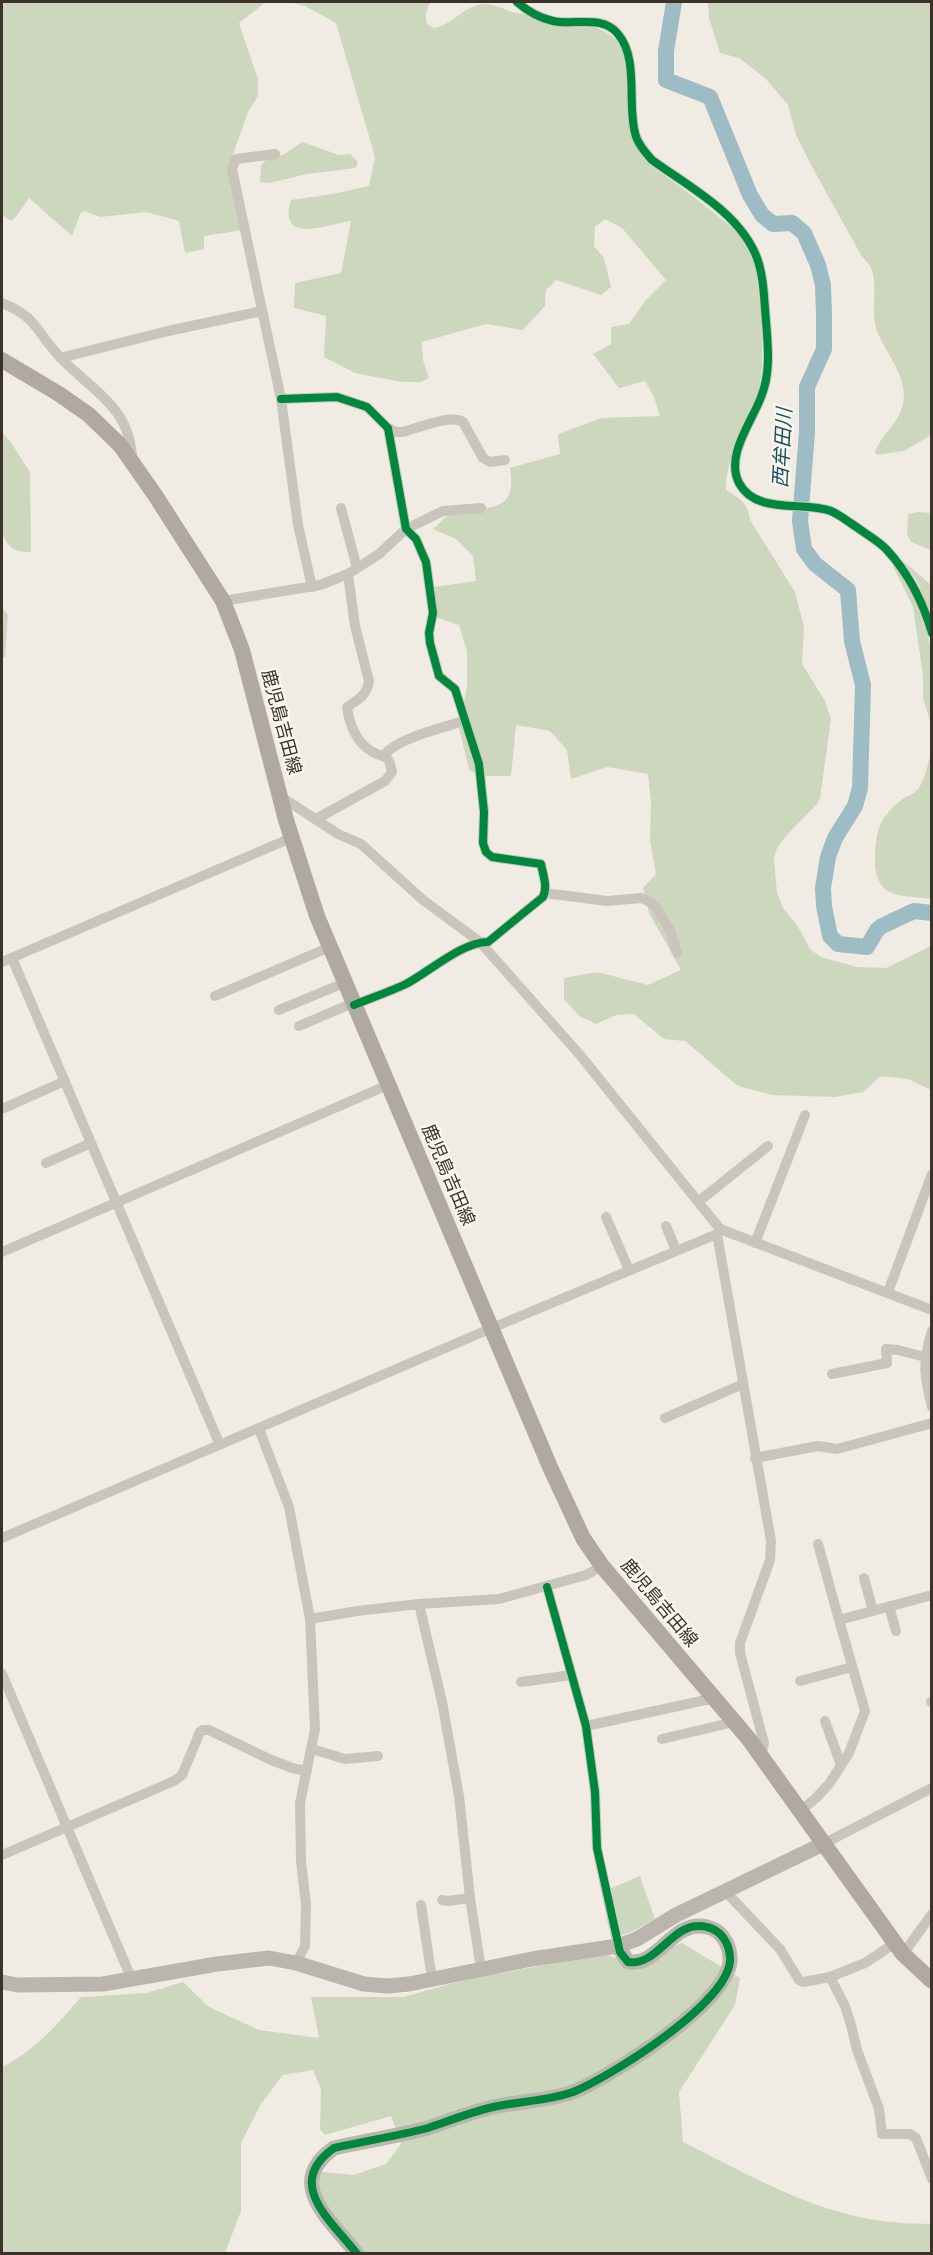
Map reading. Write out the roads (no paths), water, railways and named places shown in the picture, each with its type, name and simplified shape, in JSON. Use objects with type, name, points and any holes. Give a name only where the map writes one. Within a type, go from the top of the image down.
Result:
[{"type":"main road","name":"鹿児島吉田線","points":[[2,360],[89,415],[120,445],[223,601],[242,650],[291,838],[330,947],[583,1538],[602,1566],[715,1698],[761,1756],[899,1949],[932,1981]]},
{"type":"street","points":[[517,2],[534,14],[552,21],[602,24],[612,28],[618,34],[627,50],[635,135],[644,150],[652,160],[738,225],[758,259],[768,342],[768,365],[762,396],[737,454],[737,477],[743,489],[753,498],[795,508],[830,511],[886,548],[906,573],[924,607],[932,633]]},
{"type":"street","points":[[275,154],[236,159],[232,169],[281,399],[298,525],[312,587]]},
{"type":"street","points":[[2,303],[15,308],[31,319],[60,358],[109,401],[124,422],[132,443],[132,462]]},
{"type":"street","points":[[60,358],[168,331],[262,311]]},
{"type":"street","points":[[281,399],[337,397],[367,407],[388,428],[396,432],[448,419],[458,419],[463,422],[483,458],[490,462],[505,460]]},
{"type":"street","points":[[299,1026],[403,985],[455,954],[480,942],[488,942],[545,893],[541,864],[492,857],[486,852],[483,843],[484,812],[479,764],[471,737],[463,721],[455,690],[439,676],[430,643],[429,633],[433,613],[426,562],[416,539],[406,529],[388,428]]},
{"type":"street","points":[[316,819],[385,781],[392,772],[390,762],[384,755],[371,752],[358,739],[348,720],[347,707],[368,690],[369,681],[355,626],[353,571],[341,508]]},
{"type":"street","points":[[223,601],[312,587],[353,571],[379,554],[406,529],[444,511],[481,508]]},
{"type":"street","points":[[384,755],[407,740],[463,721]]},
{"type":"street","points":[[280,796],[338,834],[361,844],[423,900],[480,942],[580,1055],[698,1202],[718,1232],[771,1541],[770,1560],[741,1643],[740,1653],[764,1743],[761,1756]]},
{"type":"street","points":[[220,1445],[65,1081],[7,960],[291,838]]},
{"type":"street","points":[[545,893],[618,901],[641,898],[648,901],[655,906],[670,930],[677,953]]},
{"type":"street","points":[[215,996],[330,947]]},
{"type":"street","points":[[279,1010],[344,982]]},
{"type":"street","points":[[2,1109],[65,1081]]},
{"type":"street","points":[[2,1252],[388,1085]]},
{"type":"street","points":[[755,1243],[805,1115]]},
{"type":"street","points":[[46,1163],[91,1143]]},
{"type":"street","points":[[698,1202],[768,1146]]},
{"type":"street","points":[[888,1292],[932,1174]]},
{"type":"street","points":[[606,1217],[629,1270]]},
{"type":"street","points":[[666,1226],[676,1250]]},
{"type":"street","points":[[2,1538],[718,1232],[755,1243],[932,1310]]},
{"type":"street","points":[[932,1331],[925,1358],[924,1379],[932,1407]]},
{"type":"street","points":[[832,1374],[887,1363],[886,1349],[925,1358]]},
{"type":"street","points":[[665,1418],[743,1384]]},
{"type":"street","points":[[755,1458],[818,1446],[837,1449],[932,1423]]},
{"type":"street","points":[[259,1429],[290,1507],[310,1618],[315,1729],[300,1803],[301,1861],[306,1905],[305,1946],[296,1963]]},
{"type":"street","points":[[799,1812],[829,1784],[849,1753],[864,1711],[818,1544]]},
{"type":"street","points":[[310,1618],[419,1604],[499,1599],[586,1575],[602,1566]]},
{"type":"street","points":[[864,1578],[873,1611]]},
{"type":"street","points":[[357,2253],[314,2200],[312,2185],[317,2163],[334,2148],[427,2128],[489,2108],[558,2096],[588,2085],[646,2051],[686,2020],[727,1974],[730,1962],[727,1944],[722,1935],[705,1926],[690,1927],[677,1933],[642,1962],[628,1962],[618,1947],[597,1848],[595,1792],[585,1725],[547,1587]]},
{"type":"street","points":[[839,1620],[889,1606],[931,1598]]},
{"type":"street","points":[[419,1604],[442,1702],[459,1796],[470,1898],[481,1969]]},
{"type":"street","points":[[889,1606],[896,1631]]},
{"type":"street","points":[[801,1681],[852,1667]]},
{"type":"street","points":[[2,1674],[132,1980]]},
{"type":"street","points":[[520,1682],[572,1675]]},
{"type":"street","points":[[585,1725],[715,1698]]},
{"type":"street","points":[[825,1720],[841,1765]]},
{"type":"street","points":[[662,1739],[734,1722]]},
{"type":"street","points":[[2,1855],[174,1782],[182,1775],[200,1732],[206,1729],[269,1759],[307,1771]]},
{"type":"street","points":[[312,1749],[345,1759],[378,1756]]},
{"type":"street","points":[[2,1982],[18,1985],[84,1986],[269,1958],[296,1963],[364,1984],[387,1986],[565,1953],[618,1947],[637,1939],[676,1915],[932,1788]]},
{"type":"street","points":[[725,1891],[780,1949],[799,1980],[803,1982],[830,1977],[899,1949],[932,1914]]},
{"type":"street","points":[[442,1900],[470,1898]]},
{"type":"street","points":[[421,1905],[432,1979]]},
{"type":"street","points":[[830,1977],[845,2006],[857,2050],[879,2109],[882,2134],[910,2134],[916,2138],[932,2179]]},
{"type":"waterway","name":"西牟田川","points":[[674,2],[666,51],[666,80],[710,97],[750,195],[762,215],[773,224],[792,223],[804,233],[818,265],[823,285],[824,349],[807,387],[807,432],[800,521],[804,549],[815,564],[848,590],[852,641],[863,685],[860,788],[855,806],[835,838],[828,857],[823,888],[830,936],[838,944],[867,947],[882,926],[914,911],[932,913]]}]
